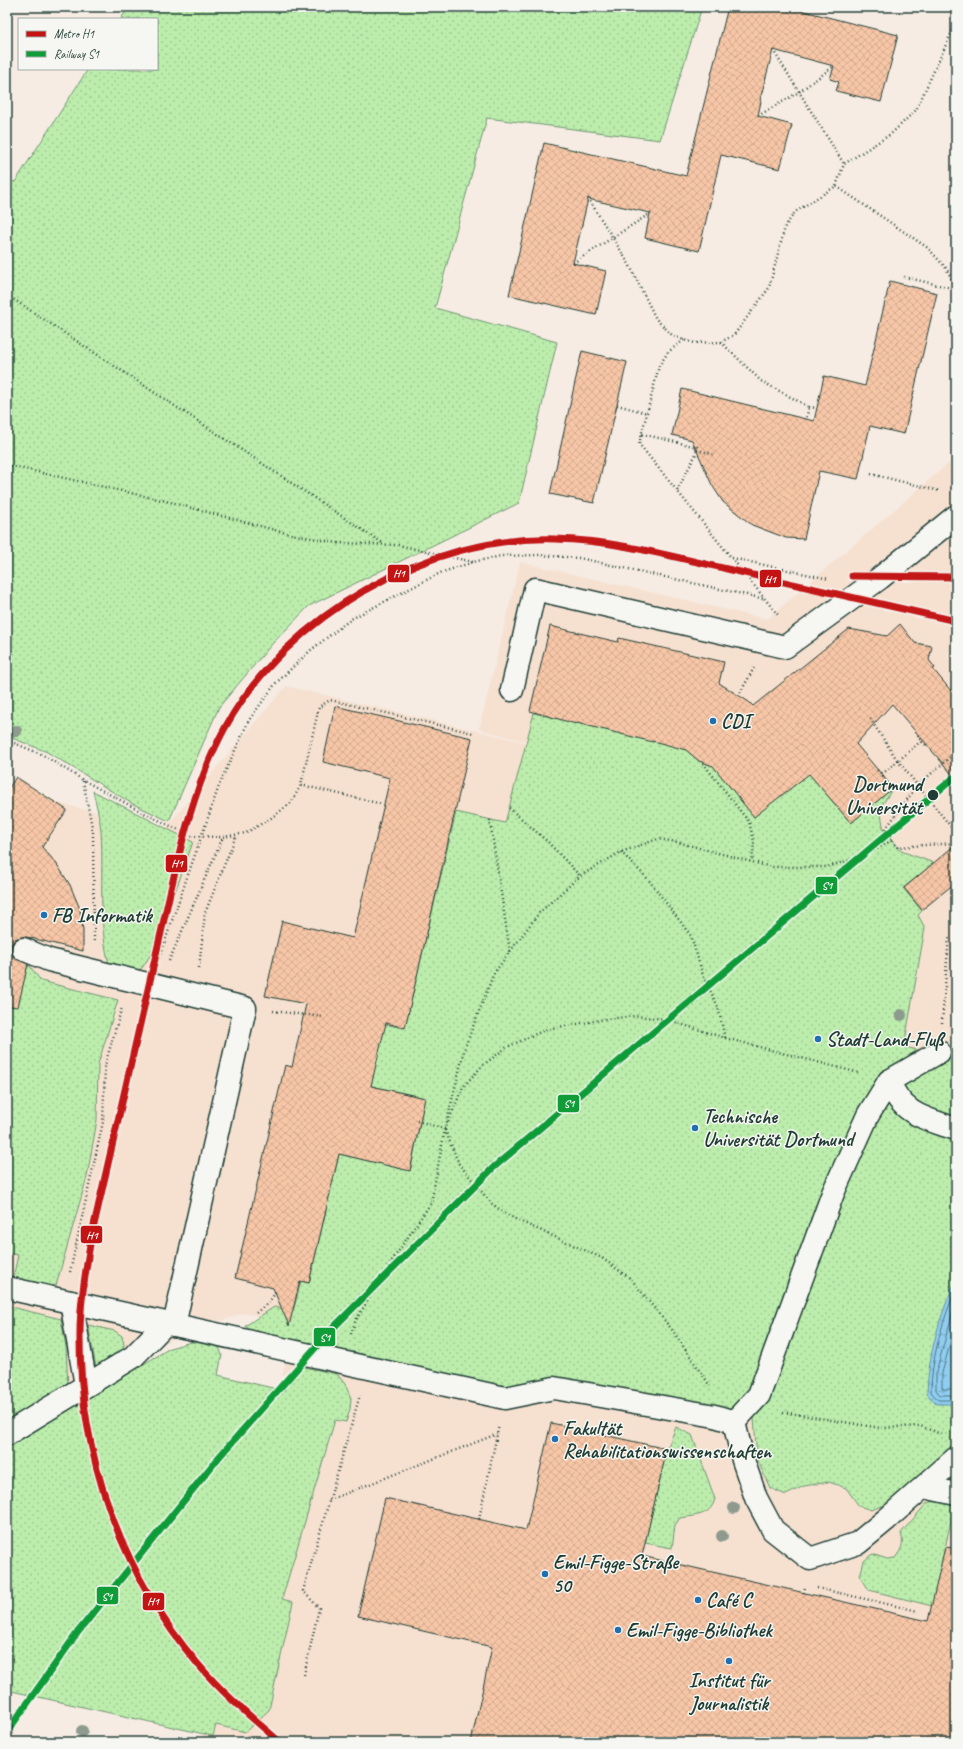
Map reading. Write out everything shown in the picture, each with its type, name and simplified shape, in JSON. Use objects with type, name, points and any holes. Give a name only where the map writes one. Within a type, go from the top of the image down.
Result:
[{"type":"lane","points":[[512,690],[535,589],[785,647],[867,587],[956,516]]},
{"type":"lane","points":[[7,1434],[133,1357],[170,1324],[245,1008],[48,960],[23,949]]},
{"type":"lane","points":[[7,1288],[505,1398],[554,1388],[725,1419],[759,1395],[833,1193],[868,1115],[889,1081],[939,1052]]},
{"type":"lane","points":[[889,1081],[901,1104],[920,1117],[956,1129]]},
{"type":"lane","points":[[67,1301],[86,1385]]},
{"type":"lane","points":[[725,1419],[743,1460],[756,1498],[773,1530],[810,1559],[858,1543],[956,1458]]},
{"type":"lane","points":[[924,1487],[956,1494]]},
{"type":"path","points":[[588,198],[639,281],[656,319],[672,336],[695,343],[721,342],[734,336],[769,288],[785,227],[795,212],[836,186],[844,164],[891,134],[916,110],[956,23]]},
{"type":"path","points":[[773,50],[844,164]]},
{"type":"path","points":[[758,116],[798,92],[834,66]]},
{"type":"path","points":[[836,186],[928,248],[946,268],[956,288]]},
{"type":"path","points":[[573,263],[651,213]]},
{"type":"path","points":[[904,276],[956,288]]},
{"type":"path","points":[[7,294],[384,544]]},
{"type":"path","points":[[684,340],[668,352],[659,366],[639,444],[765,599],[799,637]]},
{"type":"path","points":[[721,342],[761,381],[809,407],[816,408]]},
{"type":"path","points":[[617,405],[647,413]]},
{"type":"path","points":[[806,419],[809,407]]},
{"type":"path","points":[[642,434],[697,447],[697,450],[713,454]]},
{"type":"path","points":[[677,491],[697,450]]},
{"type":"path","points":[[7,465],[166,501],[286,533],[337,543],[384,544],[421,550],[473,562]]},
{"type":"path","points":[[871,474],[940,492]]},
{"type":"path","points":[[153,986],[214,800],[233,752],[249,720],[276,683],[311,650],[351,619],[440,573],[473,562],[509,556],[539,555],[579,558],[765,599]]},
{"type":"path","points":[[732,558],[867,587]]},
{"type":"path","points":[[7,740],[43,755],[83,780],[184,833],[191,836],[223,837],[246,833],[271,818],[291,803],[301,785],[319,707],[330,700],[473,733]]},
{"type":"path","points":[[870,719],[898,761],[956,833]]},
{"type":"path","points":[[918,735],[921,741],[927,746]]},
{"type":"path","points":[[882,774],[921,741]]},
{"type":"path","points":[[956,752],[917,786],[884,831],[897,847],[956,843]]},
{"type":"path","points":[[703,763],[749,822],[754,841],[752,862]]},
{"type":"path","points":[[877,770],[885,779]]},
{"type":"path","points":[[83,780],[93,832],[94,971]]},
{"type":"path","points":[[301,785],[382,804]]},
{"type":"path","points":[[510,808],[548,842],[580,876]]},
{"type":"path","points":[[490,820],[510,952]]},
{"type":"path","points":[[197,996],[204,913],[237,835]]},
{"type":"path","points":[[153,986],[223,837]]},
{"type":"path","points":[[342,1361],[356,1320],[389,1265],[431,1203],[445,1129],[465,1047],[494,973],[539,913],[580,876],[621,852],[658,839],[678,842],[771,866],[827,867],[867,855],[892,840]]},
{"type":"path","points":[[621,852],[648,879],[691,936],[703,975],[718,1007],[725,1038]]},
{"type":"path","points":[[943,1021],[949,936]]},
{"type":"path","points":[[67,1301],[103,1122],[105,1065],[122,1008]]},
{"type":"path","points":[[245,1008],[324,1017]]},
{"type":"path","points":[[725,1419],[709,1384],[673,1331],[631,1279],[602,1258],[517,1220],[497,1208],[459,1164],[445,1129],[463,1087],[482,1066],[507,1047],[547,1028],[636,1016],[665,1019],[725,1038],[889,1081]]},
{"type":"path","points":[[417,1121],[445,1129]]},
{"type":"path","points":[[269,1302],[277,1290]]},
{"type":"path","points":[[304,1675],[319,1608],[303,1591],[368,1367]]},
{"type":"path","points":[[479,1519],[505,1398]]},
{"type":"path","points":[[776,1411],[880,1428],[920,1426],[942,1435]]},
{"type":"path","points":[[329,1500],[497,1434]]},
{"type":"path","points":[[805,1585],[918,1611]]},
{"type":"shaded area","name":"Technische Universität Dortmund","points":[[956,457],[956,1742],[202,1742],[291,1336],[300,1326],[243,1313],[172,1339],[7,1443],[7,791],[165,828],[286,686],[546,747],[479,729],[520,562],[767,619]]},
{"type":"green space","points":[[128,7],[702,7],[660,140],[487,118],[435,308],[557,342],[519,503],[309,606],[272,644],[219,707],[169,821],[131,803],[47,752],[7,736],[7,180],[15,182],[87,70],[158,70],[158,18],[122,18]]},
{"type":"green space","points":[[534,713],[685,748],[699,761],[714,765],[809,773],[851,823],[893,788],[880,808],[884,831],[901,851],[934,863],[903,888],[922,911],[918,915],[925,928],[904,1047],[956,1058],[956,1444],[885,1505],[871,1510],[859,1506],[846,1488],[829,1482],[804,1486],[786,1495],[770,1488],[757,1459],[754,1418],[701,1402],[554,1378],[506,1389],[367,1355],[253,1332],[245,1326],[274,1307],[291,1310],[294,1308],[301,1281],[309,1283],[339,1154],[408,1170],[411,1168],[424,1101],[422,1097],[353,1082],[376,1022],[403,1028],[405,1026],[456,812],[505,823]]},
{"type":"green space","points":[[93,791],[193,842],[155,948],[142,968],[131,974],[110,968],[106,951],[102,916],[101,831]]},
{"type":"green space","points":[[29,965],[41,981],[118,1000],[98,1064],[97,1120],[87,1177],[55,1289],[13,1278],[18,1255],[7,1253],[7,996],[20,982]]},
{"type":"green space","points":[[7,1306],[61,1319],[66,1347],[68,1386],[7,1423]]},
{"type":"green space","points":[[88,1325],[115,1331],[122,1336],[124,1344],[123,1352],[96,1367]]},
{"type":"green space","points":[[191,1342],[208,1343],[219,1347],[222,1355],[218,1375],[285,1391],[290,1370],[299,1366],[337,1374],[345,1384],[351,1398],[350,1409],[346,1422],[335,1420],[282,1599],[293,1602],[269,1710],[245,1732],[216,1725],[213,1736],[7,1690],[7,1448],[170,1348]]},
{"type":"green space","points":[[676,1427],[692,1435],[715,1499],[713,1505],[706,1512],[680,1518],[675,1525],[672,1548],[645,1543],[667,1449]]},
{"type":"green space","points":[[941,1499],[956,1501],[956,1512],[953,1512],[932,1606],[869,1590],[860,1576],[864,1561],[872,1554],[887,1559],[895,1558],[902,1546],[901,1533],[927,1503]]},
{"type":"water","points":[[956,1280],[956,1404],[936,1404],[927,1394],[932,1350],[940,1321]]},
{"type":"building","points":[[728,7],[788,7],[898,35],[881,102],[836,91],[839,82],[830,79],[834,66],[773,50],[760,100],[758,116],[792,125],[780,169],[721,155],[699,251],[645,238],[650,213],[588,199],[573,263],[606,271],[596,315],[509,295],[544,143],[686,176]]},
{"type":"building","points":[[890,281],[937,293],[904,434],[870,426],[858,479],[819,471],[804,539],[786,538],[752,525],[723,502],[712,485],[692,440],[672,435],[682,389],[814,421],[824,376],[865,386]]},
{"type":"building","points":[[582,351],[627,362],[594,503],[550,494]]},
{"type":"building","name":"CDI","points":[[900,624],[915,643],[932,646],[929,660],[935,668],[933,669],[956,697],[956,779],[892,704],[856,744],[893,788],[851,823],[809,774],[754,817],[713,766],[699,761],[686,750],[577,723],[576,724],[530,711],[550,626],[618,642],[619,638],[724,662],[719,683],[753,706],[849,629],[887,636]]},
{"type":"building","points":[[335,706],[472,738],[405,1028],[386,1023],[371,1086],[425,1098],[410,1171],[339,1154],[309,1283],[300,1281],[289,1326],[273,1288],[235,1278],[285,1065],[292,1067],[306,1004],[265,996],[282,921],[353,938],[390,778],[323,762]]},
{"type":"building","name":"FB Informatik","points":[[16,777],[67,810],[42,847],[56,863],[70,885],[80,909],[83,930],[83,951],[27,937],[15,939],[11,945],[13,956],[28,964],[18,1007],[7,1006],[7,791]]},
{"type":"building","points":[[956,844],[956,882],[922,910],[904,888]]},
{"type":"building","name":"Emil-Figge-Straße 50","points":[[551,1423],[667,1449],[642,1556],[928,1621],[945,1547],[956,1548],[956,1742],[471,1742],[492,1647],[358,1616],[385,1498],[526,1530]]},
{"type":"metro line","name":"H1","points":[[280,1742],[237,1704],[197,1663],[170,1628],[146,1590],[126,1550],[109,1509],[96,1466],[87,1422],[82,1378],[80,1334],[81,1310],[91,1238],[184,835],[202,779],[226,726],[253,686],[286,649],[324,617],[366,589],[411,567],[459,551],[507,541],[555,539],[599,542],[663,554],[956,621]]},
{"type":"metro line","name":"H1","points":[[852,576],[956,577]]},
{"type":"rail line","name":"S1","points":[[7,1732],[78,1632],[219,1457],[330,1331],[494,1167],[956,776]]},
{"type":"place","name":"CDI","points":[[713,721]]},
{"type":"place","name":"Dortmund Universität","points":[[933,795]]},
{"type":"place","name":"FB Informatik","points":[[44,915]]},
{"type":"place","name":"Stadt-Land-Fluß","points":[[818,1039]]},
{"type":"place","name":"Technische Universität Dortmund","points":[[695,1128]]},
{"type":"place","name":"Fakultät Rehabilitationswissenschaften","points":[[555,1439]]},
{"type":"place","name":"Emil-Figge-Straße 50","points":[[545,1574]]},
{"type":"place","name":"Café C","points":[[698,1600]]},
{"type":"place","name":"Emil-Figge-Bibliothek","points":[[618,1630]]},
{"type":"place","name":"Institut für Journalistik","points":[[729,1661]]}]
